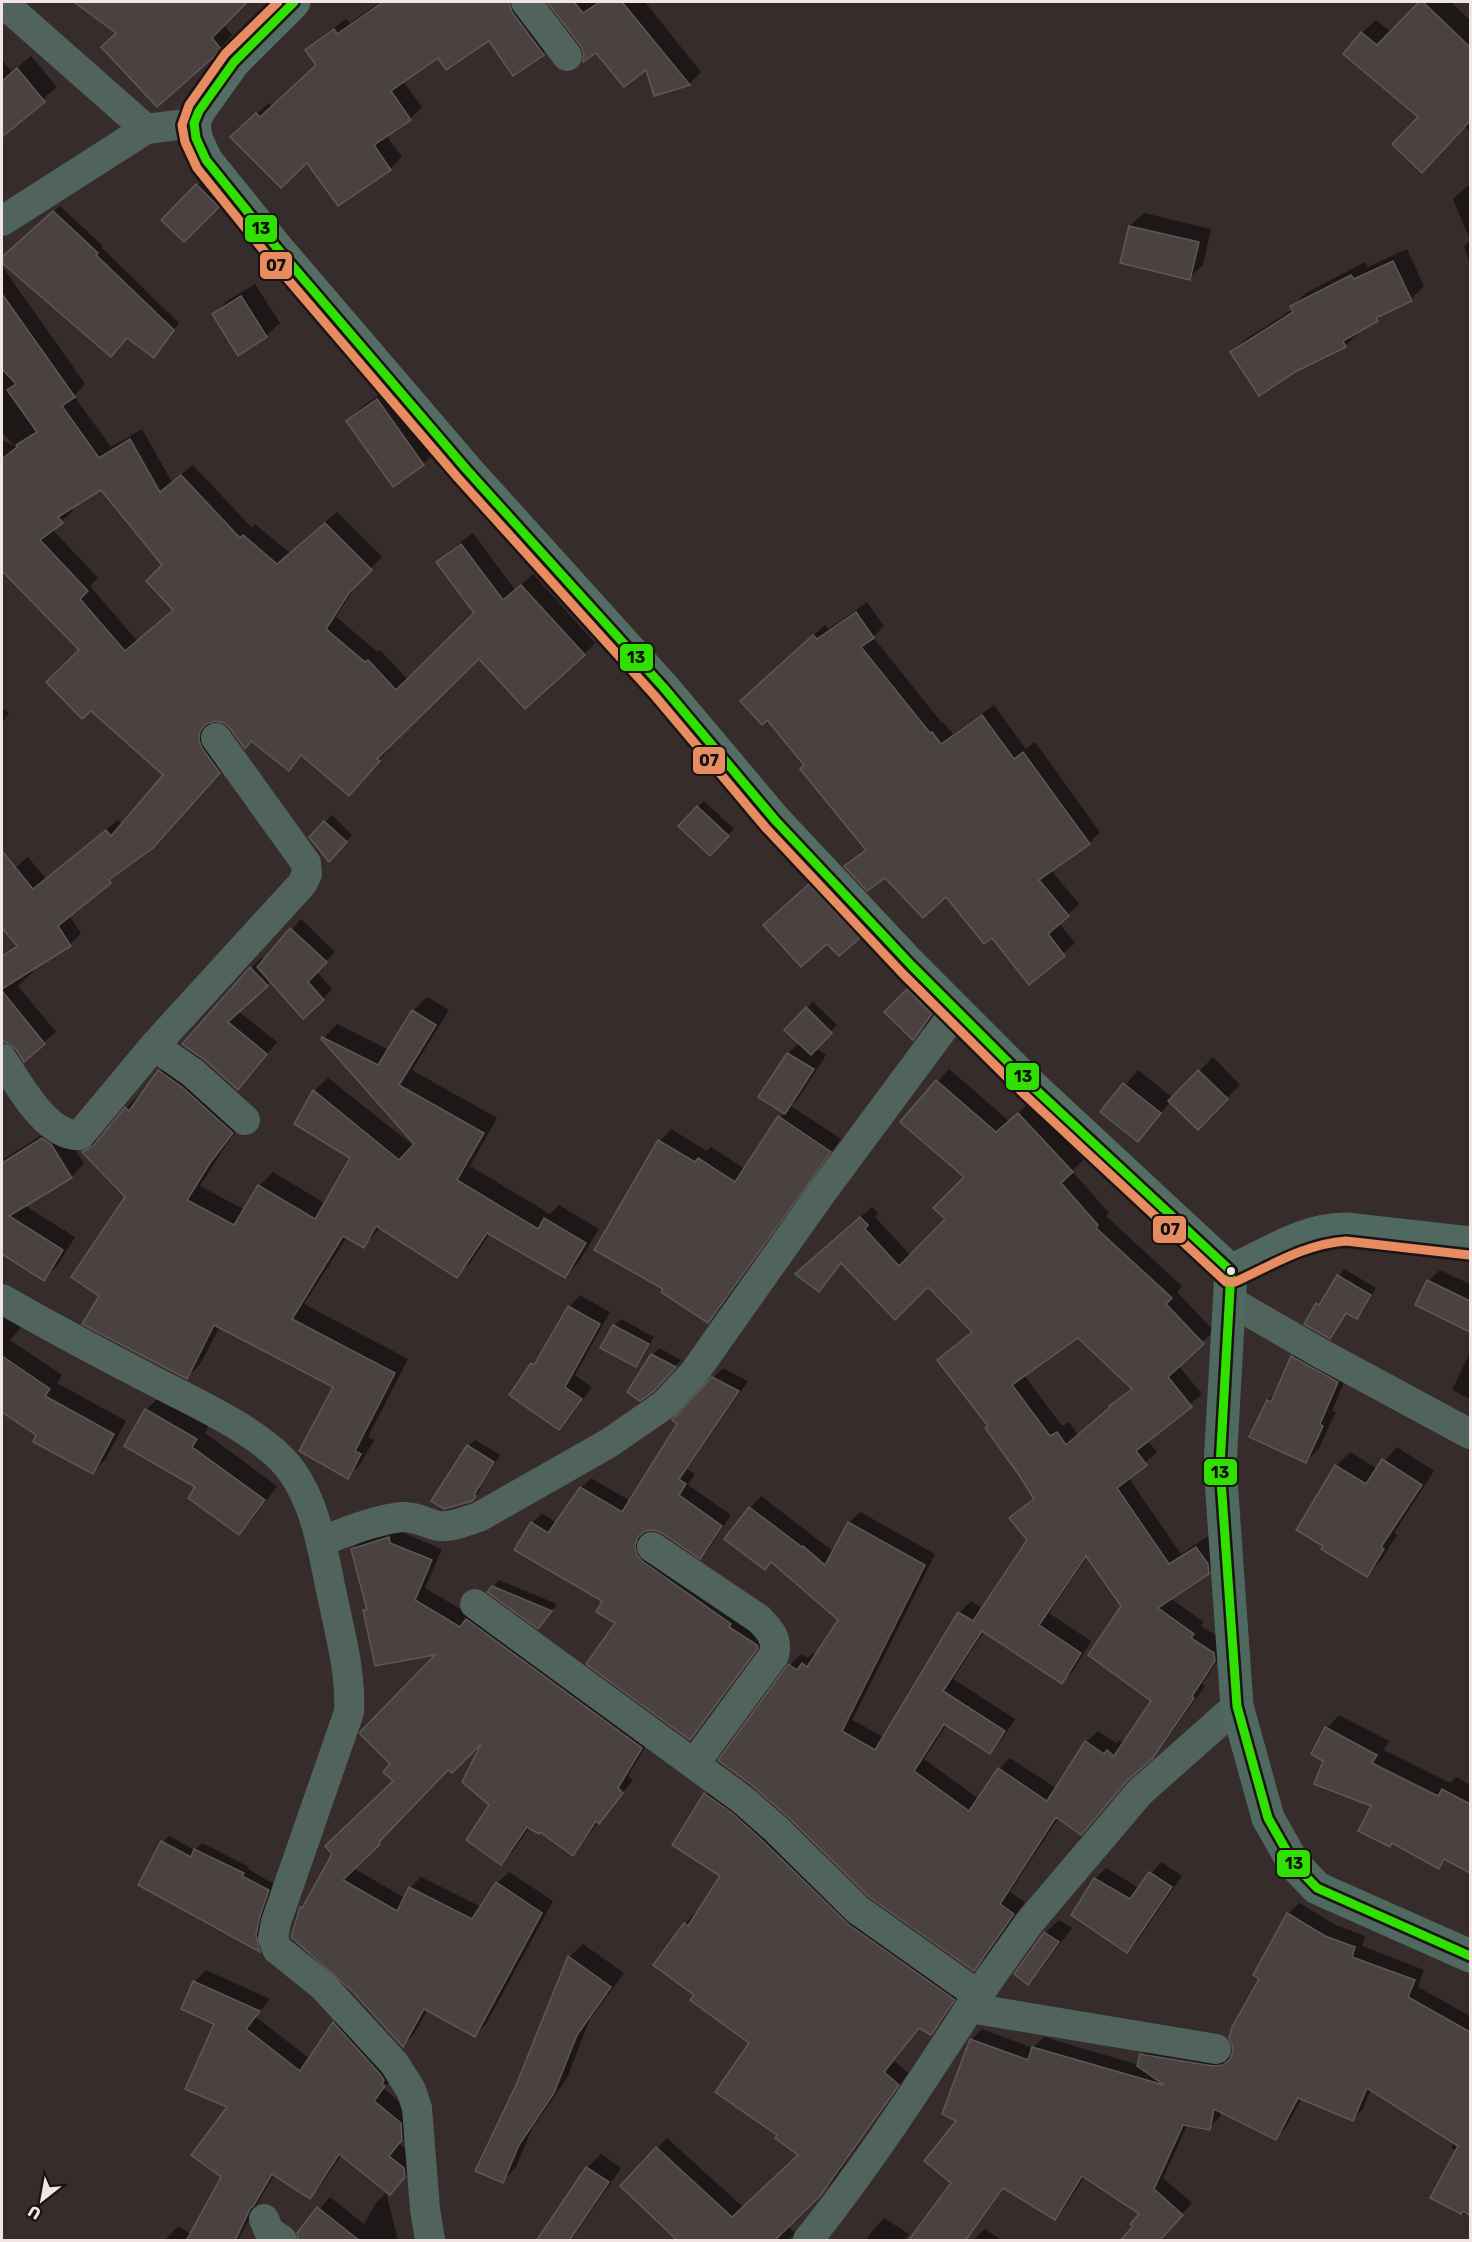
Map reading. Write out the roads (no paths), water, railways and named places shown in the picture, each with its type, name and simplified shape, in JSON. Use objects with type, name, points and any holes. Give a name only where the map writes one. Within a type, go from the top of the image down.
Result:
[{"type":"main road","points":[[294,2],[234,62],[203,104],[194,123],[196,138],[206,160],[277,248],[467,470],[664,688],[775,820],[956,1011],[1230,1286],[1220,1466],[1237,1706],[1268,1818],[1294,1864],[1317,1888],[1470,1956]]},
{"type":"main road","points":[[1230,1286],[1289,1242],[1329,1229],[1470,1243]]},
{"type":"street","points":[[2,2],[146,129]]},
{"type":"street","points":[[526,2],[567,56]]},
{"type":"street","points":[[2,221],[146,129],[194,123]]},
{"type":"street","points":[[2,1059],[45,1119],[61,1131],[75,1136],[80,1135],[154,1046],[299,888],[307,874],[306,863],[216,738]]},
{"type":"street","points":[[321,1542],[348,1531],[400,1517],[417,1518],[440,1526],[479,1517],[609,1443],[664,1405],[694,1373],[822,1192],[956,1011]]},
{"type":"street","points":[[154,1046],[193,1073],[245,1120]]},
{"type":"street","points":[[1230,1286],[1320,1353],[1470,1434]]},
{"type":"street","points":[[2,1299],[227,1420],[275,1451],[291,1470],[307,1496],[321,1542],[347,1667],[350,1691],[349,1712],[276,1922],[273,1938],[280,1952],[323,1986],[387,2054],[411,2090],[417,2108],[425,2209],[430,2241]]},
{"type":"street","points":[[652,1546],[759,1619],[771,1632],[775,1643],[774,1655],[694,1764]]},
{"type":"street","points":[[475,1604],[743,1800],[776,1829],[858,1910],[974,2002],[1216,2049]]},
{"type":"street","points":[[808,2241],[923,2081],[1029,1923],[1140,1792],[1237,1706]]}]
